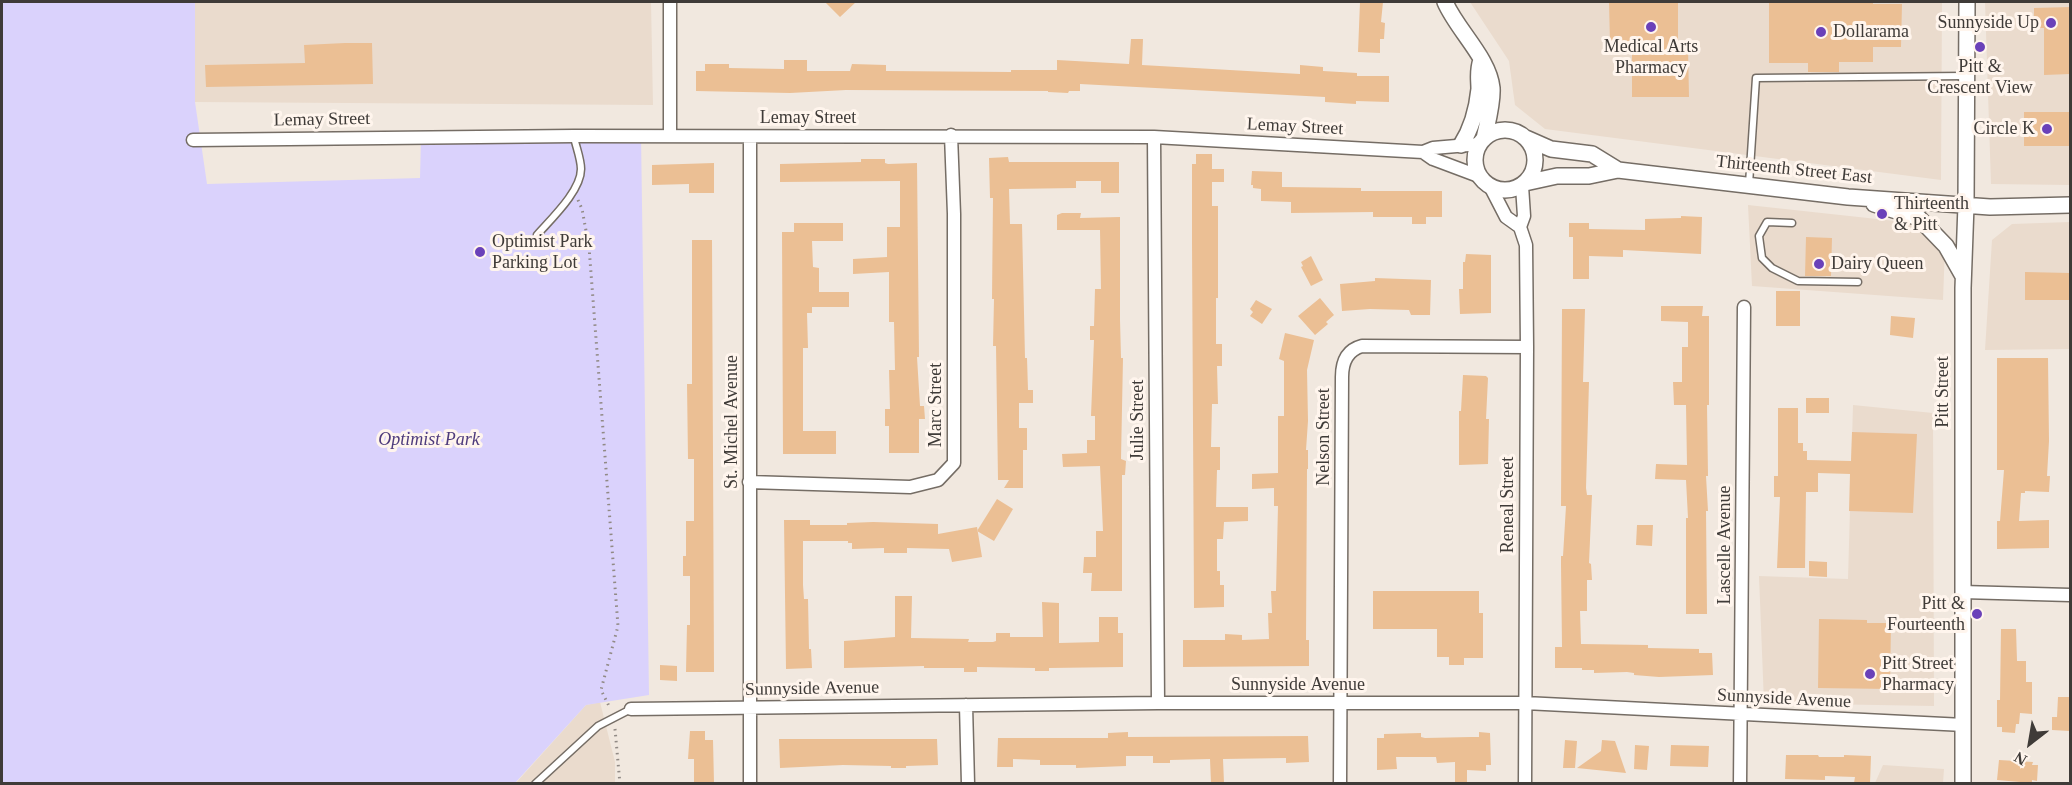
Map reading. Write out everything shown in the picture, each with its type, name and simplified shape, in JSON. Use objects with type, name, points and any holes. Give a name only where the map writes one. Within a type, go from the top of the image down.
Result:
[{"type":"street","points":[[670,2],[670,136]]},
{"type":"street","points":[[1445,2],[1459,28],[1481,60],[1489,75],[1492,90],[1482,142],[1475,159],[1485,182],[1506,217],[1520,227]]},
{"type":"street","name":"Pitt Street","points":[[1963,783],[1963,276],[1966,205],[1967,2]]},
{"type":"street","points":[[1461,146],[1470,132],[1475,113],[1479,88],[1477,70],[1481,60]]},
{"type":"street","points":[[1482,142],[1491,134],[1503,130],[1515,132],[1526,138],[1533,149],[1536,161],[1533,173],[1523,184],[1508,190],[1485,182]]},
{"type":"street","name":"Marc Street","points":[[749,482],[910,487],[938,480],[954,463],[954,214],[951,135]]},
{"type":"street","name":"Lemay Street","points":[[193,140],[574,136],[1154,137],[1423,153],[1485,182]]},
{"type":"street","name":"St. Michel Avenue","points":[[750,137],[750,783]]},
{"type":"street","name":"Julie Street","points":[[1154,137],[1158,703]]},
{"type":"street","name":"Thirteenth Street East","points":[[1526,138],[1551,149],[1592,154],[1618,170]]},
{"type":"street","name":"Lemay Street","points":[[1423,153],[1434,148],[1482,142]]},
{"type":"street","name":"Thirteenth Street East","points":[[1523,184],[1557,176],[1589,176],[1618,170],[1848,196],[2005,207],[2070,205]]},
{"type":"street","name":"Reneal Street","points":[[1523,184],[1521,201],[1524,216],[1520,227],[1526,245],[1527,347],[1525,783]]},
{"type":"street","points":[[1848,196],[1919,218],[1946,246],[1963,276]]},
{"type":"street","name":"Lascelle Avenue","points":[[1740,783],[1744,307]]},
{"type":"street","name":"Nelson Street","points":[[1340,702],[1342,366],[1344,360],[1351,352],[1362,346],[1527,347]]},
{"type":"street","points":[[1962,592],[2070,595]]},
{"type":"street","points":[[1340,702],[1340,783]]},
{"type":"street","name":"Sunnyside Avenue","points":[[631,709],[1158,703],[1525,704],[1964,725]]},
{"type":"street","points":[[966,705],[968,783]]},
{"type":"lane","points":[[1749,186],[1756,78],[1967,76]]},
{"type":"lane","points":[[537,235],[561,209],[574,189],[581,170],[574,136]]},
{"type":"lane","points":[[1792,223],[1767,222],[1759,236],[1762,258],[1772,268],[1798,281],[1858,282]]},
{"type":"lane","points":[[535,783],[598,726],[631,709]]},
{"type":"path","points":[[574,189],[582,209],[589,247],[618,626],[601,690],[615,717],[620,783]]},
{"type":"shaded area","points":[[195,2],[651,2],[653,105],[195,102]]},
{"type":"shaded area","points":[[1470,2],[1942,2],[1941,180],[1545,129],[1515,105],[1509,61]]},
{"type":"shaded area","points":[[1985,2],[2070,2],[2070,185],[1991,184]]},
{"type":"shaded area","points":[[1748,205],[1923,224],[1945,247],[1943,300],[1752,286]]},
{"type":"shaded area","points":[[2070,222],[2070,349],[1985,350],[1992,240],[2012,224]]},
{"type":"shaded area","points":[[1853,405],[1933,413],[1934,706],[1764,703],[1759,576],[1848,579]]},
{"type":"shaded area","points":[[600,702],[615,762],[615,783],[515,784],[586,705]]},
{"type":"shaded area","points":[[1883,765],[1944,769],[1943,783],[1875,783]]},
{"type":"green space","name":"Optimist Park","points":[[2,2],[195,2],[195,102],[207,184],[420,178],[421,137],[641,135],[649,695],[586,705],[515,783],[2,784]]},
{"type":"building","points":[[825,2],[856,2],[840,17]]},
{"type":"building","points":[[1360,2],[1383,2],[1381,22],[1385,23],[1384,39],[1380,39],[1380,53],[1358,52]]},
{"type":"building","points":[[1609,2],[1678,2],[1678,47],[1688,47],[1689,97],[1632,97],[1632,43],[1610,43]]},
{"type":"building","name":"Dollarama","points":[[1769,2],[1902,4],[1901,47],[1873,47],[1873,62],[1839,62],[1839,72],[1808,72],[1808,63],[1769,63]]},
{"type":"building","points":[[2070,7],[2070,74],[2044,75],[2044,28],[2034,28],[2034,8]]},
{"type":"building","points":[[1131,39],[1143,39],[1142,65],[1300,74],[1300,65],[1323,67],[1323,71],[1357,73],[1357,76],[1389,76],[1389,102],[1356,101],[1356,104],[1325,102],[1325,97],[1080,84],[1080,91],[1069,91],[1068,93],[1048,91],[846,90],[790,93],[696,91],[696,71],[705,71],[705,64],[729,64],[729,68],[784,69],[784,60],[807,60],[807,71],[850,71],[852,64],[886,65],[886,71],[1057,70],[1057,60],[1129,64]]},
{"type":"building","points":[[372,43],[373,84],[206,87],[205,65],[305,63],[304,45]]},
{"type":"building","name":"Circle K","points":[[2024,112],[2070,112],[2070,146],[2024,146]]},
{"type":"building","points":[[1196,154],[1212,154],[1212,169],[1224,169],[1224,182],[1212,182],[1212,206],[1218,206],[1216,344],[1222,344],[1222,366],[1217,366],[1218,404],[1212,404],[1211,447],[1220,447],[1216,507],[1248,507],[1248,521],[1224,522],[1223,539],[1217,539],[1217,571],[1220,571],[1220,585],[1224,585],[1224,607],[1194,608],[1192,164],[1196,164]]},
{"type":"building","points":[[1008,157],[1009,162],[1119,162],[1119,193],[1101,193],[1101,181],[1076,181],[1076,188],[1009,189],[1010,224],[1022,224],[1025,358],[1027,358],[1028,390],[1033,390],[1033,403],[1019,403],[1019,428],[1027,428],[1027,450],[1023,450],[1023,488],[1004,488],[1009,480],[998,480],[996,346],[993,346],[994,299],[992,299],[993,198],[990,198],[989,158]]},
{"type":"building","points":[[861,159],[885,159],[885,163],[888,164],[917,163],[919,357],[917,357],[920,406],[924,406],[925,419],[919,419],[919,453],[889,453],[889,426],[885,426],[885,409],[890,409],[889,370],[895,370],[894,322],[889,322],[889,272],[853,274],[853,259],[887,257],[887,227],[900,227],[900,181],[780,182],[780,164],[861,162]]},
{"type":"building","points":[[714,163],[714,193],[689,193],[689,184],[652,185],[652,165]]},
{"type":"building","points":[[1252,171],[1282,172],[1282,187],[1361,188],[1361,191],[1442,191],[1442,217],[1426,217],[1426,224],[1412,224],[1412,217],[1373,217],[1373,212],[1291,213],[1291,202],[1261,201],[1261,189],[1253,188],[1251,185]]},
{"type":"building","points":[[1081,213],[1080,218],[1120,217],[1120,320],[1121,358],[1123,358],[1121,459],[1126,461],[1125,475],[1122,475],[1122,591],[1091,591],[1092,573],[1083,573],[1084,557],[1096,557],[1096,531],[1103,531],[1100,466],[1063,467],[1062,454],[1087,453],[1087,440],[1095,440],[1095,416],[1091,416],[1094,340],[1090,340],[1090,326],[1094,326],[1095,289],[1101,289],[1100,230],[1057,230],[1057,215]]},
{"type":"building","points":[[1681,216],[1702,217],[1701,254],[1623,250],[1623,257],[1589,256],[1589,279],[1573,279],[1573,237],[1569,237],[1569,223],[1589,223],[1589,229],[1645,230],[1645,219],[1681,218]]},
{"type":"building","points":[[794,223],[843,223],[843,241],[812,241],[813,267],[819,268],[819,292],[849,292],[849,307],[812,307],[812,313],[807,313],[808,348],[803,348],[803,431],[836,431],[836,454],[783,454],[782,232],[794,232]]},
{"type":"building","name":"Dairy Queen","points":[[1806,237],[1832,238],[1831,276],[1805,276]]},
{"type":"building","points":[[692,240],[712,240],[714,672],[686,672],[687,625],[690,625],[690,576],[683,576],[683,556],[686,556],[686,521],[694,521],[694,459],[688,459],[687,384],[692,384]]},
{"type":"building","points":[[1466,254],[1491,255],[1491,313],[1460,314],[1459,289],[1463,289],[1463,262],[1465,262]]},
{"type":"building","points":[[1311,256],[1323,280],[1311,286],[1301,267],[1303,266],[1301,262]]},
{"type":"building","points":[[2025,272],[2070,273],[2070,300],[2025,300]]},
{"type":"building","points":[[1375,278],[1431,280],[1430,315],[1411,315],[1409,310],[1342,311],[1340,284],[1375,281]]},
{"type":"building","points":[[1776,291],[1800,291],[1800,326],[1776,326]]},
{"type":"building","points":[[1320,298],[1334,315],[1326,322],[1328,324],[1315,335],[1298,316]]},
{"type":"building","points":[[1256,300],[1272,309],[1262,324],[1250,316],[1253,312],[1250,309]]},
{"type":"building","points":[[1661,306],[1703,306],[1702,316],[1709,316],[1708,476],[1706,476],[1707,614],[1686,614],[1686,518],[1688,518],[1686,480],[1655,479],[1656,464],[1687,465],[1686,405],[1674,405],[1673,382],[1682,382],[1682,347],[1688,347],[1688,322],[1661,321]]},
{"type":"building","points":[[1562,309],[1585,309],[1583,382],[1589,382],[1586,488],[1587,495],[1592,495],[1589,563],[1592,580],[1587,580],[1587,611],[1580,611],[1581,644],[1648,645],[1648,648],[1699,649],[1699,653],[1712,653],[1713,675],[1659,677],[1634,675],[1634,673],[1627,672],[1594,673],[1594,670],[1582,670],[1582,668],[1555,668],[1555,647],[1562,647],[1561,556],[1563,556],[1566,506],[1561,506]]},
{"type":"building","points":[[1891,316],[1915,318],[1913,338],[1890,335]]},
{"type":"building","points":[[1285,333],[1314,340],[1307,370],[1306,640],[1309,640],[1309,666],[1183,667],[1183,640],[1225,640],[1225,634],[1242,635],[1242,640],[1269,639],[1268,613],[1272,613],[1271,591],[1276,591],[1278,506],[1274,506],[1274,488],[1252,489],[1252,474],[1278,473],[1278,416],[1284,416],[1284,361],[1279,359]]},
{"type":"building","points":[[1997,358],[2048,358],[2047,476],[2050,476],[2049,492],[2025,491],[2021,493],[2019,521],[2049,520],[2049,548],[1997,549],[1997,521],[2000,521],[2004,470],[1997,470]]},
{"type":"building","points":[[1463,375],[1488,378],[1486,419],[1489,419],[1488,464],[1459,465],[1459,411],[1461,411]]},
{"type":"building","points":[[1806,398],[1829,398],[1829,413],[1806,413]]},
{"type":"building","points":[[1778,408],[1798,408],[1798,443],[1803,443],[1803,451],[1807,451],[1807,460],[1851,461],[1852,432],[1917,434],[1913,513],[1849,511],[1850,474],[1818,473],[1818,492],[1806,492],[1805,568],[1777,568],[1780,497],[1774,497],[1774,476],[1778,476]]},
{"type":"building","points":[[997,499],[1013,509],[994,541],[977,531]]},
{"type":"building","points":[[784,520],[810,520],[810,525],[873,522],[938,524],[938,534],[977,527],[982,557],[952,562],[949,549],[907,548],[907,553],[884,553],[884,548],[852,549],[852,543],[848,541],[803,541],[803,585],[804,599],[808,599],[809,649],[811,649],[812,668],[786,669]]},
{"type":"building","points":[[1637,525],[1653,525],[1652,546],[1636,545]]},
{"type":"building","points":[[1809,561],[1827,562],[1827,577],[1809,576]]},
{"type":"building","points":[[1373,591],[1479,591],[1479,613],[1483,613],[1483,658],[1464,658],[1464,665],[1449,665],[1449,657],[1437,657],[1437,629],[1373,629]]},
{"type":"building","points":[[895,596],[912,596],[911,638],[969,639],[968,642],[993,642],[996,641],[996,633],[1010,633],[1010,637],[1043,637],[1042,602],[1059,603],[1059,643],[1099,642],[1099,617],[1118,617],[1118,633],[1123,633],[1123,667],[1049,668],[1049,671],[1035,671],[1035,668],[977,667],[977,672],[964,672],[964,668],[924,668],[924,666],[844,668],[844,641],[895,637]]},
{"type":"building","points":[[1819,619],[1891,623],[1890,689],[1818,688]]},
{"type":"building","points":[[2001,629],[2016,629],[2017,661],[2026,661],[2026,682],[2032,682],[2032,714],[2020,713],[2015,733],[2002,732],[2002,727],[1997,727],[1997,700],[2000,700]]},
{"type":"building","points":[[660,665],[677,666],[677,681],[660,680]]},
{"type":"building","points":[[2058,697],[2070,697],[2070,731],[2052,730],[2052,717],[2057,717]]},
{"type":"building","points":[[690,731],[705,731],[705,740],[713,740],[714,783],[694,783],[694,759],[688,759]]},
{"type":"building","points":[[1128,732],[1128,737],[1308,736],[1309,762],[1286,763],[1286,758],[1223,759],[1224,783],[1211,783],[1210,759],[1170,760],[1170,763],[1153,763],[1153,756],[1126,756],[1126,766],[1076,768],[1076,765],[1040,765],[1040,760],[1013,759],[1013,767],[997,767],[998,738],[1108,738],[1108,733]]},
{"type":"building","points":[[1479,732],[1490,733],[1491,765],[1486,765],[1486,771],[1467,770],[1467,783],[1455,783],[1455,762],[1437,763],[1436,757],[1396,757],[1397,769],[1377,770],[1377,738],[1384,738],[1384,734],[1421,733],[1421,737],[1425,738],[1479,737]]},
{"type":"building","points":[[779,739],[937,739],[938,765],[906,766],[906,768],[843,765],[780,768]]},
{"type":"building","points":[[1565,740],[1577,741],[1575,768],[1563,768]]},
{"type":"building","points":[[1602,740],[1615,741],[1626,773],[1577,768],[1601,751]]},
{"type":"building","points":[[1635,745],[1649,746],[1647,770],[1634,769]]},
{"type":"building","points":[[1671,745],[1709,746],[1708,767],[1670,766]]},
{"type":"building","points":[[1786,755],[1871,756],[1870,783],[1854,783],[1855,777],[1825,776],[1825,780],[1785,779]]},
{"type":"building","points":[[1999,760],[2033,762],[2032,765],[2038,765],[2037,781],[2032,780],[2032,783],[1997,780]]},
{"type":"place","name":"Sunnyside Up","points":[[2051,23]]},
{"type":"place","name":"Medical Arts Pharmacy","points":[[1651,27]]},
{"type":"place","name":"Dollarama","points":[[1821,32]]},
{"type":"place","name":"Pitt & Crescent View","points":[[1980,47]]},
{"type":"place","name":"Circle K","points":[[2047,129]]},
{"type":"place","name":"Thirteenth & Pitt","points":[[1882,214]]},
{"type":"place","name":"Optimist Park Parking Lot","points":[[480,252]]},
{"type":"place","name":"Dairy Queen","points":[[1819,264]]},
{"type":"place","name":"Pitt & Fourteenth","points":[[1977,614]]},
{"type":"place","name":"Pitt Street Pharmacy","points":[[1870,674]]}]
